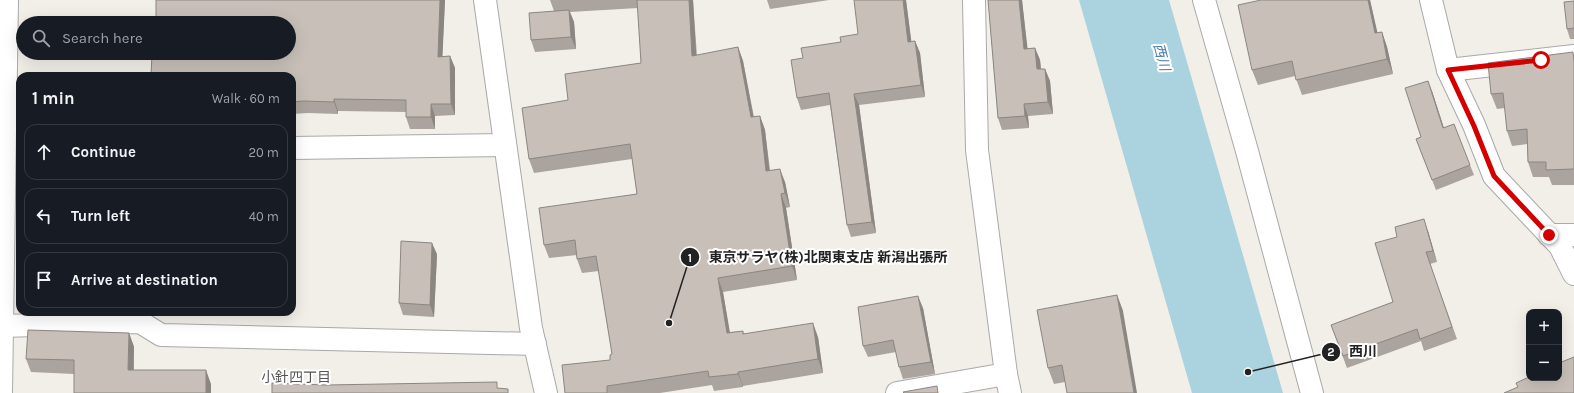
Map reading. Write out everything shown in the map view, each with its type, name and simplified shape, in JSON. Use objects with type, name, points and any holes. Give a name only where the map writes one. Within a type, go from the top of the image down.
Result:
[{"type":"street","points":[[1,393],[3,121],[8,0]]},
{"type":"street","points":[[484,0],[535,344],[546,393]]},
{"type":"street","points":[[897,393],[1008,383],[977,150],[974,0]]},
{"type":"street","points":[[1204,0],[1312,393]]},
{"type":"street","points":[[1431,0],[1448,70],[1474,126],[1494,176],[1560,246],[1574,274]]},
{"type":"street","points":[[1448,70],[1574,56]]},
{"type":"street","points":[[296,148],[505,145]]},
{"type":"street","points":[[1549,235],[1574,235]]},
{"type":"street","points":[[2,326],[140,322],[161,335],[535,344]]},
{"type":"water","points":[[1079,0],[1169,0],[1283,393],[1192,393]]},
{"type":"building","points":[[156,0],[440,0],[438,57],[450,56],[451,104],[431,104],[431,117],[406,117],[406,100],[334,99],[334,102],[296,102],[296,72],[151,72],[152,60],[296,60],[296,16],[156,16]]},
{"type":"building","points":[[637,0],[689,0],[692,56],[738,47],[751,117],[760,116],[766,171],[780,169],[785,193],[781,194],[792,266],[718,278],[727,333],[743,331],[743,334],[813,323],[818,359],[738,372],[738,374],[709,377],[708,371],[607,386],[607,393],[565,393],[562,365],[610,360],[610,355],[612,354],[596,256],[577,259],[575,240],[544,245],[539,208],[637,194],[630,144],[529,159],[522,108],[568,100],[565,74],[641,63]]},
{"type":"building","points":[[854,0],[903,0],[908,42],[915,41],[921,85],[854,94],[872,222],[847,225],[829,93],[797,98],[791,60],[803,58],[801,48],[841,42],[840,37],[858,34]]},
{"type":"building","points":[[988,0],[1019,0],[1024,49],[1035,48],[1037,69],[1045,69],[1048,102],[1024,104],[1025,116],[998,118]]},
{"type":"building","points":[[1261,0],[1368,0],[1375,33],[1382,32],[1387,59],[1296,80],[1292,61],[1252,70],[1238,5]]},
{"type":"building","points":[[1574,1],[1574,28],[1567,29],[1564,2]]},
{"type":"building","points":[[569,10],[571,37],[531,40],[529,13]]},
{"type":"building","points":[[1573,52],[1574,169],[1546,170],[1546,162],[1528,162],[1527,129],[1507,131],[1503,93],[1491,94],[1488,63]]},
{"type":"building","points":[[1428,81],[1443,128],[1454,124],[1470,165],[1432,180],[1416,139],[1421,137],[1405,88]]},
{"type":"building","points":[[1424,219],[1433,251],[1426,252],[1452,327],[1420,339],[1417,329],[1343,356],[1331,325],[1393,302],[1375,243],[1397,237],[1395,227]]},
{"type":"building","points":[[401,241],[432,243],[430,305],[399,303]]},
{"type":"building","points":[[1117,295],[1134,393],[1067,393],[1062,365],[1048,368],[1037,310]]},
{"type":"building","points":[[918,296],[931,362],[899,367],[893,340],[863,346],[858,307]]},
{"type":"building","points":[[28,330],[129,333],[128,370],[206,370],[206,393],[74,393],[74,360],[26,359]]},
{"type":"building","points":[[1574,357],[1574,393],[1504,393],[1518,387],[1516,383],[1526,378],[1526,381],[1562,381],[1562,362]]},
{"type":"building","points":[[497,382],[497,388],[508,389],[508,393],[272,393],[272,383],[326,385]]},
{"type":"building","points":[[937,386],[938,393],[903,392]]},
{"type":"place","name":"東京サラヤ(株)北関東支店 新潟出張所","points":[[669,323]]},
{"type":"place","name":"西川","points":[[1248,372]]},
{"type":"district","name":"小針四丁目","points":[[296,377]]},
{"type":"route","points":[[1541,60],[1448,70],[1474,126],[1494,176],[1549,235]]}]
